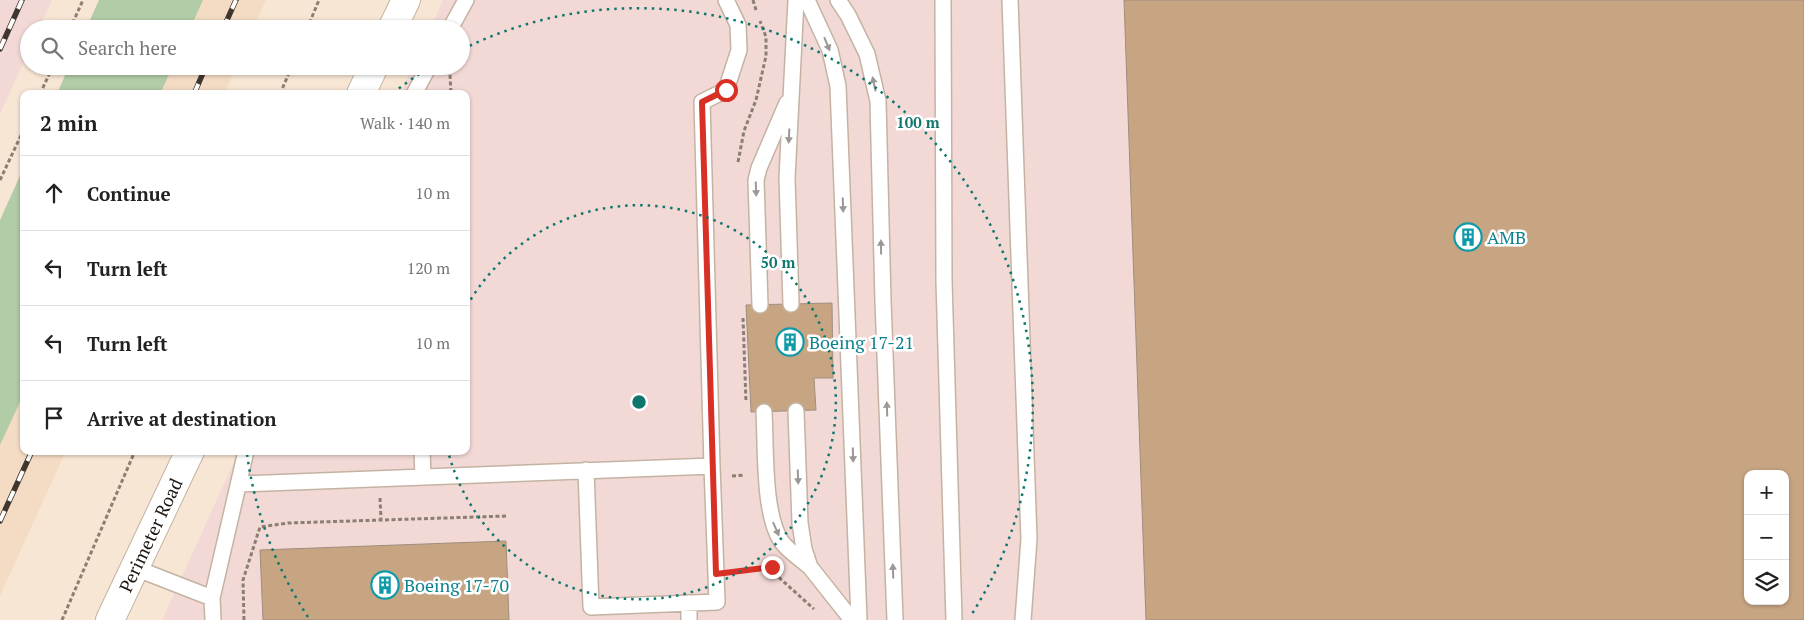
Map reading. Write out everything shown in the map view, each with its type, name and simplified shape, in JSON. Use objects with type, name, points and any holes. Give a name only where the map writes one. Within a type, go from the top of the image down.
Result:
[{"type":"street","points":[[396,20],[406,0]]},
{"type":"street","points":[[363,90],[370,75]]},
{"type":"street","name":"Perimeter Road","points":[[110,620],[188,455]]},
{"type":"lane","points":[[455,20],[466,0]]},
{"type":"lane","points":[[586,470],[591,607],[717,602],[702,102],[726,90],[739,50],[738,26],[726,0]]},
{"type":"lane","points":[[791,304],[787,178],[796,0]]},
{"type":"lane","points":[[807,0],[830,50],[838,86],[859,620]]},
{"type":"lane","points":[[838,0],[848,15],[867,54],[878,101],[883,301],[895,620]]},
{"type":"lane","points":[[943,0],[944,281],[954,620]]},
{"type":"lane","points":[[1010,0],[1029,539],[1023,620]]},
{"type":"lane","points":[[416,90],[424,75]]},
{"type":"lane","points":[[760,305],[756,180],[759,168],[791,95]]},
{"type":"lane","points":[[796,411],[800,523],[810,567]]},
{"type":"lane","points":[[764,412],[769,509],[774,527],[782,543],[810,567],[852,620]]},
{"type":"lane","points":[[213,620],[212,598],[245,455]]},
{"type":"lane","points":[[422,455],[423,477]]},
{"type":"lane","points":[[239,484],[712,466]]},
{"type":"lane","points":[[135,568],[212,598]]},
{"type":"lane","points":[[689,603],[690,620]]},
{"type":"path","points":[[74,20],[83,0]]},
{"type":"path","points":[[311,20],[319,0]]},
{"type":"path","points":[[42,90],[49,75]]},
{"type":"path","points":[[282,90],[288,75]]},
{"type":"path","points":[[450,75],[451,90]]},
{"type":"path","points":[[0,180],[20,138]]},
{"type":"path","points":[[62,620],[133,455]]},
{"type":"path","points":[[244,620],[243,580],[260,527],[288,523],[507,516]]},
{"type":"path","points":[[716,574],[772,567]]},
{"type":"shaded area","points":[[0,0],[52,0],[43,20],[20,20],[20,71],[0,114]]},
{"type":"shaded area","points":[[199,0],[266,0],[257,20],[190,20]]},
{"type":"shaded area","points":[[443,0],[1804,0],[1804,620],[162,620],[237,455],[470,455],[470,90],[402,90],[409,75],[470,75],[470,20],[434,20]]},
{"type":"shaded area","points":[[165,75],[233,75],[226,90],[158,90]]},
{"type":"shaded area","points":[[20,396],[20,455],[64,455],[0,596],[0,440]]},
{"type":"green space","points":[[99,0],[203,0],[194,20],[90,20]]},
{"type":"green space","points":[[65,75],[169,75],[162,90],[59,90]]},
{"type":"green space","points":[[20,176],[20,402],[0,445],[0,220]]},
{"type":"building","name":"AMB","points":[[1124,0],[1804,0],[1804,620],[1146,620]]},
{"type":"building","name":"Boeing 17-21","points":[[832,303],[833,378],[814,378],[816,410],[751,412],[746,305]]},
{"type":"building","name":"Boeing 17-70","points":[[506,541],[509,620],[263,620],[260,550]]},
{"type":"railway","points":[[0,49],[22,0]]},
{"type":"railway","points":[[227,20],[236,0]]},
{"type":"railway","points":[[196,90],[202,75]]},
{"type":"railway","points":[[0,521],[30,455]]},
{"type":"place","name":"AMB","points":[[1468,237]]},
{"type":"place","name":"Boeing 17-21","points":[[790,342]]},
{"type":"place","name":"Boeing 17-70","points":[[385,585]]},
{"type":"route","points":[[726,90],[702,102],[716,574],[772,567]]}]
